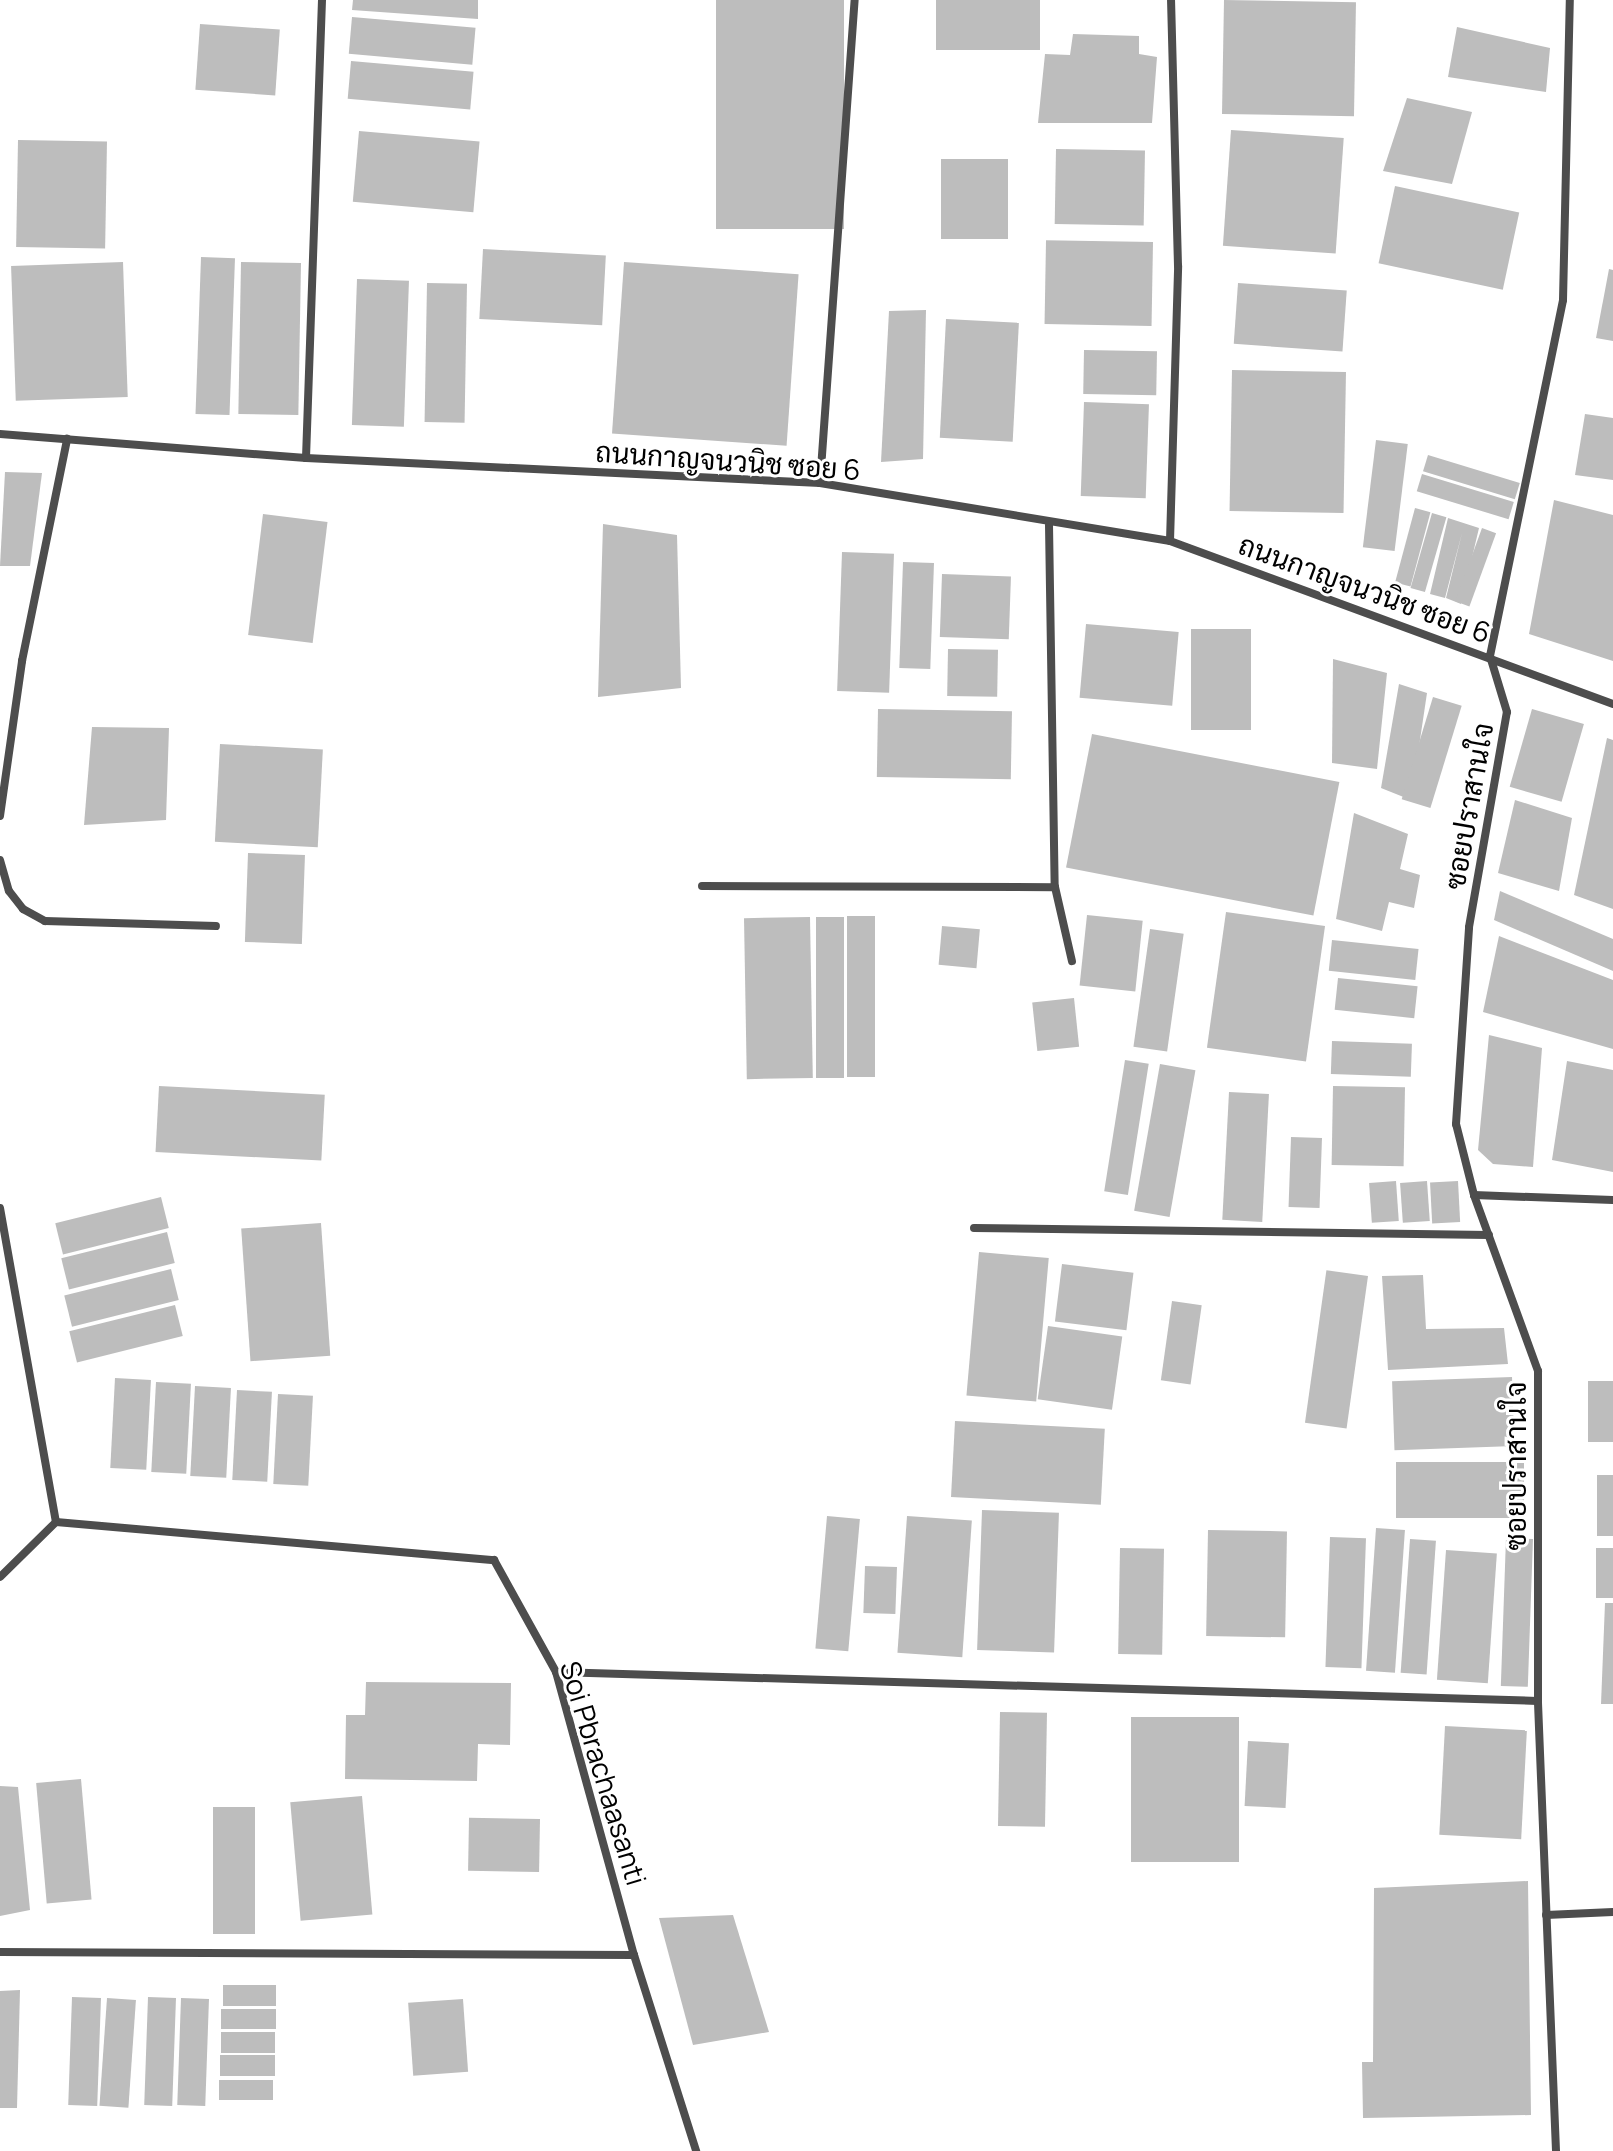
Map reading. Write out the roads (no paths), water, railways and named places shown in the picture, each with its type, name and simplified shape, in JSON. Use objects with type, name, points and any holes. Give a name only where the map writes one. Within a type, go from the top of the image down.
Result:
[{"type":"street","points":[[306,458],[322,0]]},
{"type":"street","points":[[820,483],[855,0]]},
{"type":"street","points":[[1170,541],[1178,266],[1171,0]]},
{"type":"street","points":[[1490,656],[1563,300],[1570,0]]},
{"type":"street","name":"ถนนกาญจนวนิช ซอย 6","points":[[0,434],[306,458],[820,483],[1049,525],[1170,541],[1490,656],[1613,704]]},
{"type":"street","points":[[0,816],[22,661],[67,439]]},
{"type":"street","points":[[1049,525],[1055,887],[1072,961]]},
{"type":"street","name":"ซอยปราสานใจ","points":[[1490,656],[1507,712],[1469,927],[1456,1124],[1474,1195],[1538,1371],[1538,1701],[1556,2151]]},
{"type":"street","points":[[0,860],[9,891],[23,909],[45,921],[216,926]]},
{"type":"street","points":[[702,886],[1055,887]]},
{"type":"street","points":[[1474,1195],[1613,1200]]},
{"type":"street","points":[[0,1208],[56,1522],[0,1577]]},
{"type":"street","points":[[974,1228],[1489,1235]]},
{"type":"street","name":"Soi Pbrachaasanti","points":[[56,1522],[494,1560],[556,1672],[634,1955],[696,2151]]},
{"type":"street","points":[[556,1672],[1538,1701]]},
{"type":"street","points":[[1546,1915],[1613,1912]]},
{"type":"street","points":[[0,1952],[634,1955]]}]
